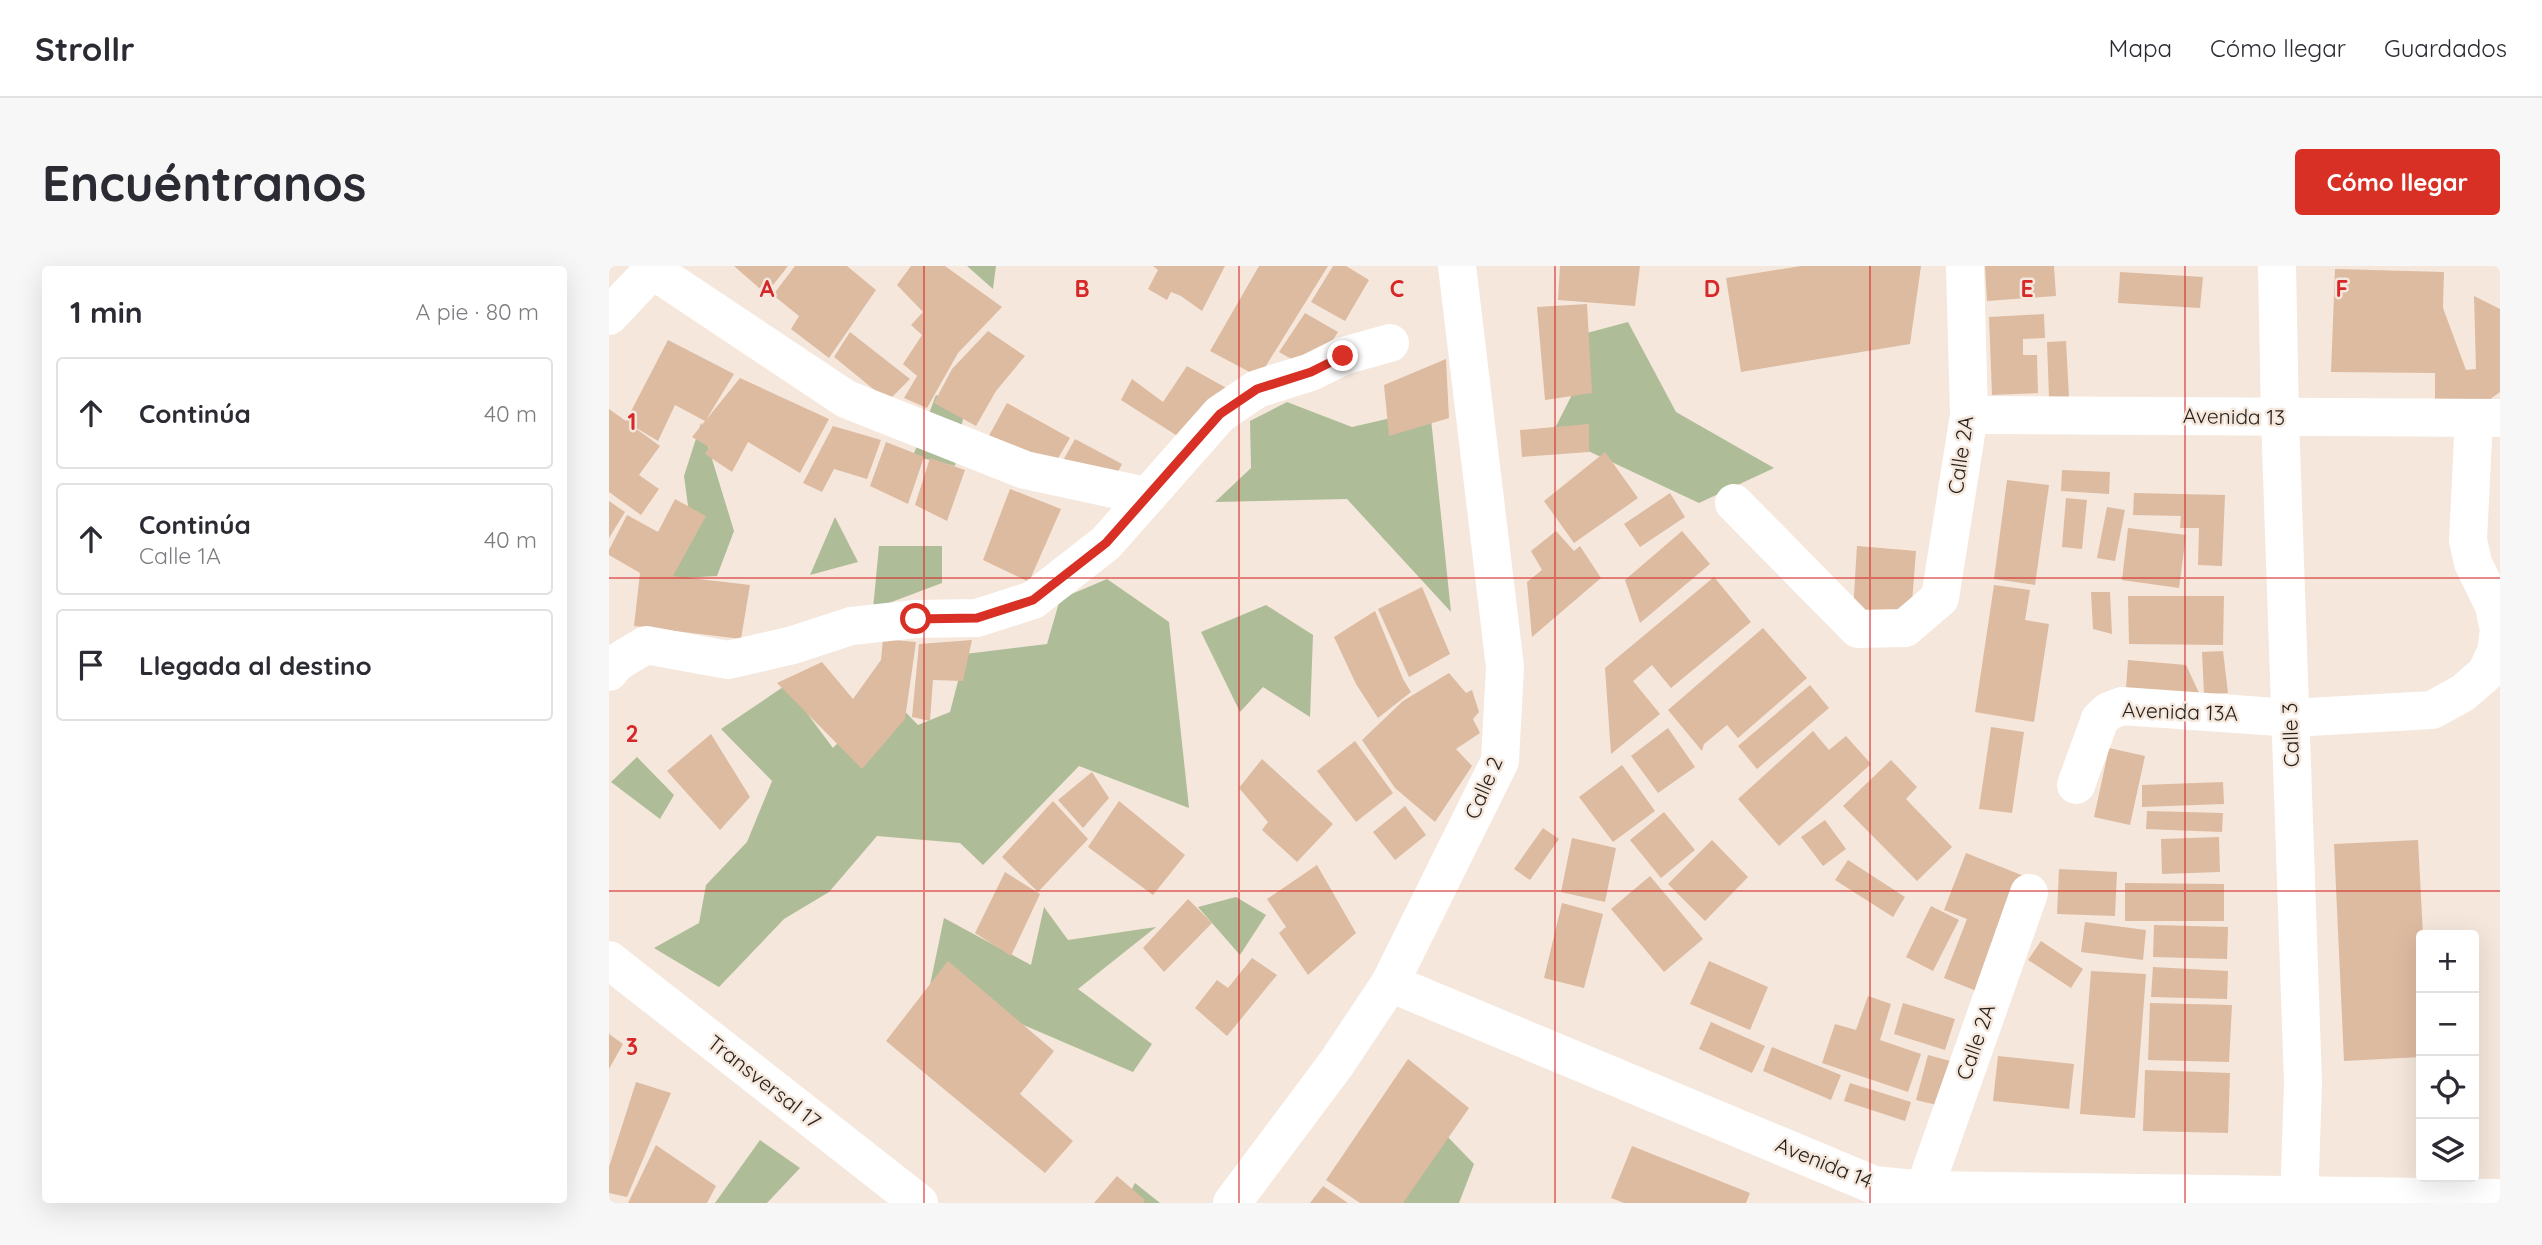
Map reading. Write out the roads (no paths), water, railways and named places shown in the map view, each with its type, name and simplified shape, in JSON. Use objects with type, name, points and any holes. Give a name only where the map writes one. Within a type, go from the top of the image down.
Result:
[{"type":"street","name":"Calle 2A","points":[[1734,503],[1858,629],[1905,628],[1940,598],[1969,415],[1965,266]]},
{"type":"street","name":"Calle 3","points":[[2277,266],[2303,1083],[2299,1198]]},
{"type":"street","name":"Calle 2","points":[[1232,1203],[1336,1064],[1390,983],[1500,761],[1505,667],[1455,267]]},
{"type":"street","points":[[609,316],[655,269],[846,398],[1025,470],[1146,496]]},
{"type":"street","points":[[609,672],[616,663],[646,645],[728,660],[793,645],[851,626],[916,619],[977,618],[1033,600],[1106,543],[1220,414],[1257,389],[1311,372],[1343,356],[1390,343]]},
{"type":"street","name":"Avenida 13","points":[[1969,415],[2487,418]]},
{"type":"street","name":"Avenida 13A","points":[[2075,785],[2100,719],[2109,711],[2122,706],[2291,718],[2432,710],[2463,693],[2486,673],[2497,652],[2499,631],[2494,606],[2473,563],[2468,540],[2487,418]]},
{"type":"street","name":"Calle 2A","points":[[1924,1190],[2029,893]]},
{"type":"street","name":"Transversal 17","points":[[609,960],[919,1203]]},
{"type":"street","name":"Avenida 14","points":[[1390,983],[1872,1194],[1924,1190],[2299,1198],[2500,1198]]}]
